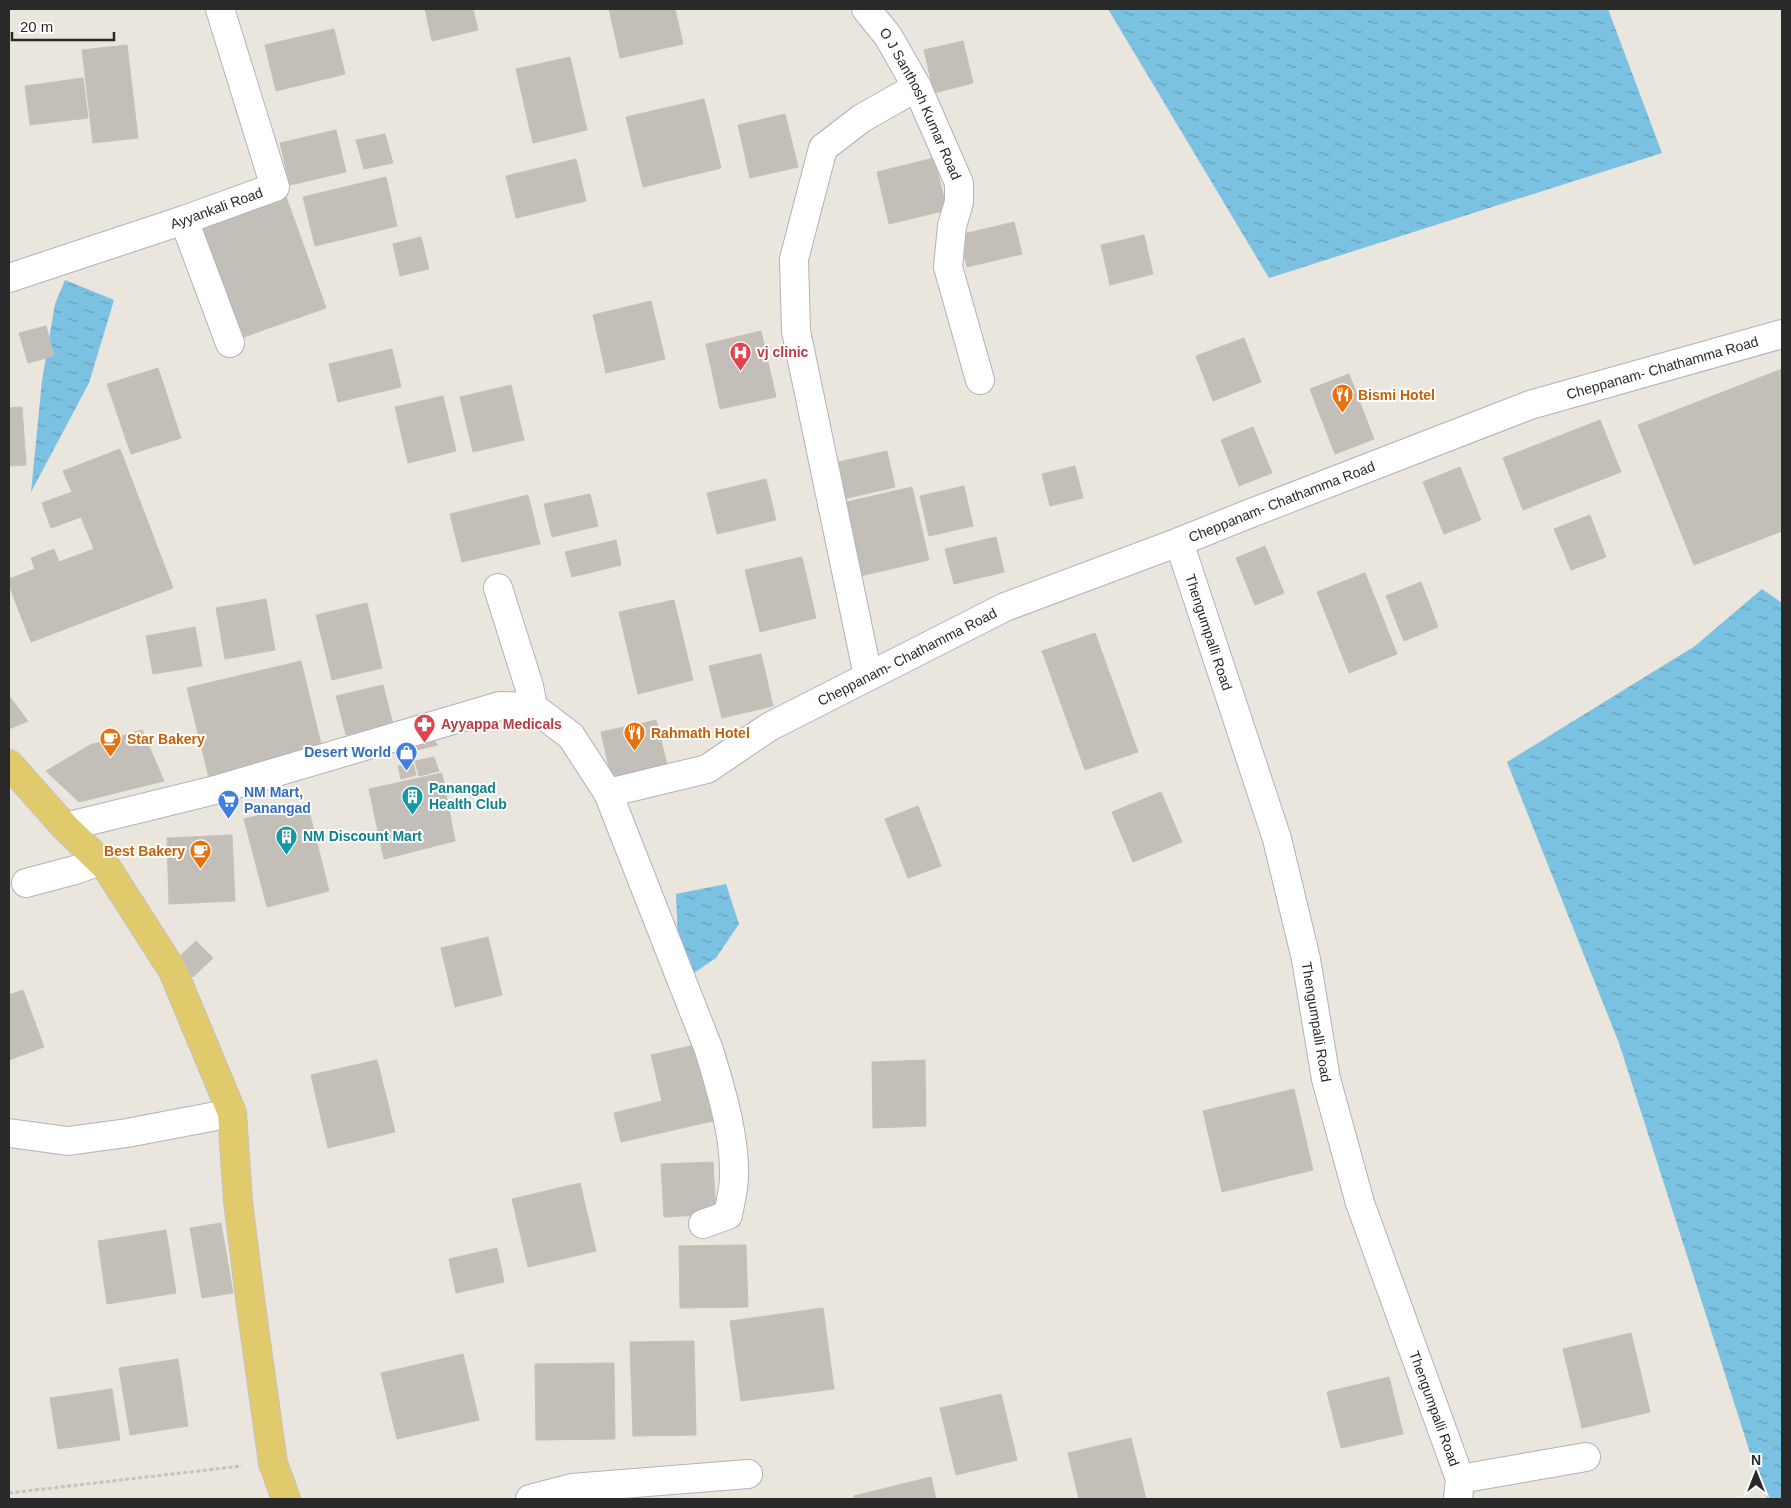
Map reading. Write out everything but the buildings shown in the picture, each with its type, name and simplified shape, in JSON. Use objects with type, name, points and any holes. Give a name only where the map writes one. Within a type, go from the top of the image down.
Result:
[{"type":"main road","points":[[9,764],[65,827],[107,868],[174,971],[232,1113],[238,1200],[273,1463],[286,1499]]},
{"type":"street","name":"Ayyankali Road","points":[[9,278],[184,220],[275,186],[220,9]]},
{"type":"street","name":"O J Santhosh Kumar Road","points":[[866,9],[888,36],[917,87],[959,182],[959,202],[952,226],[948,267],[980,380]]},
{"type":"street","points":[[868,676],[796,331],[794,259],[823,148],[862,118],[917,87]]},
{"type":"street","points":[[184,220],[230,343]]},
{"type":"street","name":"Cheppanam- Chathamma Road","points":[[608,793],[707,769],[769,727],[1005,607],[1180,542],[1530,405],[1782,334]]},
{"type":"street","name":"Thengumpalli Road","points":[[1180,542],[1277,839],[1306,959],[1326,1079],[1360,1203],[1459,1489]]},
{"type":"street","points":[[498,588],[529,686],[533,707]]},
{"type":"street","points":[[65,827],[219,789],[500,706],[533,707],[571,736],[608,793],[709,1050],[722,1093],[730,1131],[734,1177],[728,1215],[703,1224]]},
{"type":"street","points":[[26,883],[75,870],[100,861]]},
{"type":"street","points":[[9,1133],[68,1141],[127,1133],[232,1113]]},
{"type":"street","points":[[1459,1489],[1586,1457]]},
{"type":"street","points":[[530,1499],[572,1488],[748,1474]]},
{"type":"path","points":[[9,1493],[273,1463]]},
{"type":"water","points":[[1108,9],[1608,9],[1662,153],[1269,278]]},
{"type":"water","points":[[65,280],[114,300],[89,383],[31,492],[42,381],[55,304]]},
{"type":"water","points":[[1762,589],[1782,603],[1782,1499],[1768,1499],[1762,1490],[1619,1043],[1507,762],[1695,646]]},
{"type":"water","points":[[726,884],[739,924],[716,958],[688,977],[678,941],[676,894]]},
{"type":"place","name":"vj clinic","points":[[741,371]]},
{"type":"place","name":"Bismi Hotel","points":[[1342,414]]},
{"type":"place","name":"Ayyappa Medicals","points":[[425,743]]},
{"type":"place","name":"Rahmath Hotel","points":[[635,752]]},
{"type":"place","name":"Star Bakery","points":[[111,758]]},
{"type":"place","name":"Desert World","points":[[407,771]]},
{"type":"place","name":"Panangad Health Club","points":[[413,815]]},
{"type":"place","name":"NM Mart, Panangad","points":[[228,819]]},
{"type":"place","name":"NM Discount Mart","points":[[287,855]]},
{"type":"place","name":"Best Bakery","points":[[201,870]]}]
